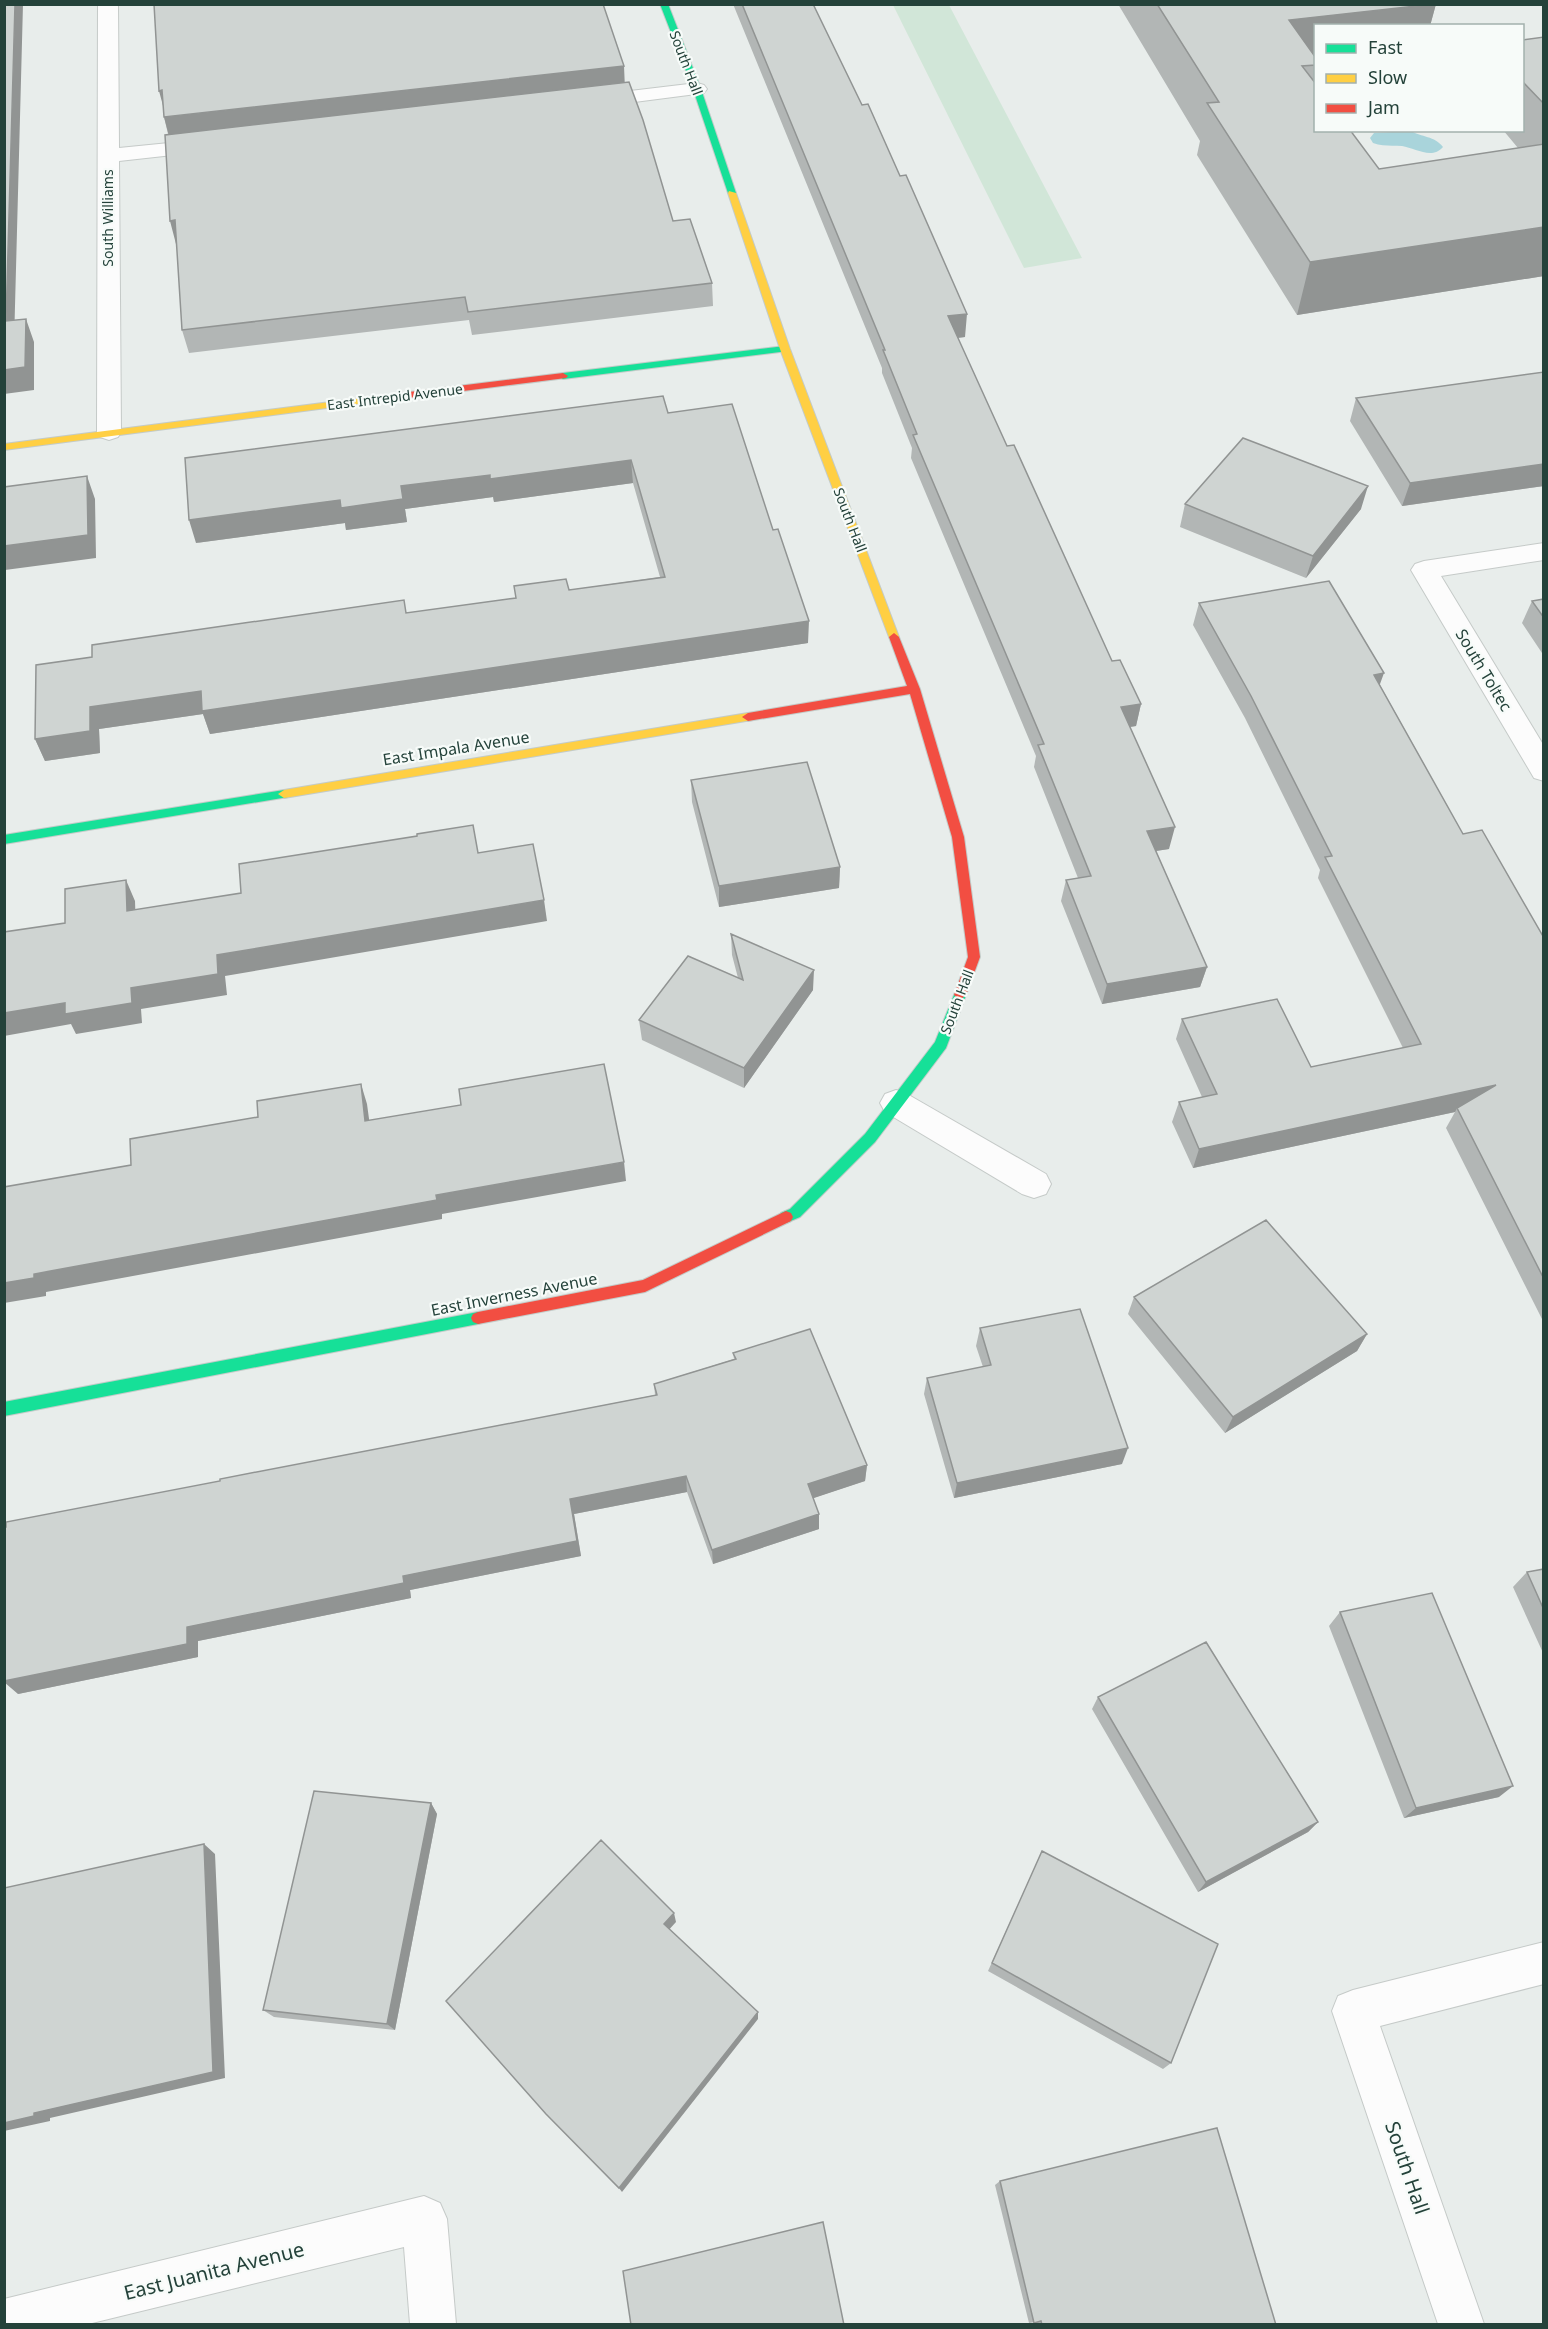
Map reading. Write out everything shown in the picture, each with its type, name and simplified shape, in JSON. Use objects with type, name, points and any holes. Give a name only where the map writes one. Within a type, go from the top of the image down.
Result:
[{"type":"street","name":"South Williams","points":[[108,4],[109,432]]},
{"type":"street","name":"South Hall","points":[[664,4],[697,89],[786,349],[914,689],[958,837],[974,957],[941,1044]]},
{"type":"street","points":[[567,104],[697,89]]},
{"type":"street","points":[[108,156],[225,143]]},
{"type":"street","name":"East Intrepid Avenue","points":[[4,447],[109,432],[786,349]]},
{"type":"street","name":"South Toltec","points":[[1544,552],[1424,570],[1544,771]]},
{"type":"street","name":"East Impala Avenue","points":[[4,840],[914,689]]},
{"type":"street","name":"East Inverness Avenue","points":[[4,1409],[645,1286],[795,1214],[870,1138],[941,1044]]},
{"type":"street","points":[[896,1103],[1034,1184]]},
{"type":"street","name":"South Hall","points":[[1461,2325],[1353,2011],[1544,1963]]},
{"type":"street","name":"East Juanita Avenue","points":[[4,2322],[424,2219],[433,2325]]},
{"type":"green space","points":[[893,5],[949,5],[1082,258],[1024,268]]},
{"type":"water","points":[[1413,132],[1440,143],[1443,147],[1439,151],[1429,153],[1402,146],[1377,144],[1373,143],[1370,138],[1374,133]]},
{"type":"building","points":[[4,4],[15,4],[6,321],[26,319],[25,367],[4,370]]},
{"type":"building","points":[[154,4],[603,4],[624,66],[164,117],[162,90],[159,91]]},
{"type":"building","points":[[742,4],[813,4],[862,105],[868,104],[900,176],[906,175],[967,314],[948,316],[1007,446],[1014,445],[1112,661],[1120,660],[1141,704],[1121,707],[1175,827],[1147,831],[1207,967],[1107,984],[1066,880],[1091,876],[1038,745],[1044,744],[913,435],[917,434],[883,350],[885,350]]},
{"type":"building","points":[[1157,4],[1434,4],[1289,20],[1314,55],[1314,65],[1302,66],[1314,81],[1314,132],[1351,132],[1379,169],[1544,144],[1544,227],[1310,262],[1207,103],[1219,102]]},
{"type":"building","points":[[1544,37],[1544,104],[1524,83],[1524,40]]},
{"type":"building","points":[[629,82],[643,120],[673,221],[690,219],[712,283],[468,312],[465,297],[182,330],[175,220],[170,221],[165,135]]},
{"type":"building","points":[[1544,372],[1544,464],[1410,483],[1356,398]]},
{"type":"building","points":[[663,396],[668,413],[732,404],[773,530],[778,529],[809,621],[202,711],[201,691],[90,707],[90,731],[35,739],[36,665],[92,657],[92,645],[404,600],[406,613],[516,598],[514,586],[566,579],[569,590],[665,577],[631,460],[490,479],[490,475],[401,486],[403,499],[341,508],[340,500],[189,520],[185,458]]},
{"type":"building","points":[[1243,438],[1368,486],[1313,556],[1185,504]]},
{"type":"building","points":[[87,476],[88,535],[4,546],[4,487]]},
{"type":"building","points":[[1329,581],[1384,673],[1374,675],[1463,834],[1482,830],[1544,938],[1544,1279],[1457,1108],[1496,1085],[1199,1149],[1179,1102],[1217,1094],[1182,1019],[1277,999],[1311,1067],[1421,1044],[1325,857],[1332,856],[1251,696],[1199,603]]},
{"type":"building","points":[[1544,599],[1544,618],[1532,601]]},
{"type":"building","points":[[807,762],[840,867],[719,886],[691,780]]},
{"type":"building","points":[[473,825],[478,853],[533,844],[544,900],[217,955],[218,974],[131,988],[132,1003],[65,1014],[65,1003],[4,1013],[4,932],[65,923],[65,889],[126,880],[127,911],[241,893],[239,864]]},
{"type":"building","points":[[731,934],[814,970],[744,1068],[639,1020],[688,956],[743,980]]},
{"type":"building","points":[[604,1064],[624,1162],[436,1195],[437,1200],[34,1274],[34,1278],[4,1283],[4,1187],[131,1165],[130,1139],[258,1117],[257,1101],[361,1084],[365,1121],[461,1105],[459,1089]]},
{"type":"building","points":[[1266,1220],[1367,1334],[1233,1417],[1134,1297]]},
{"type":"building","points":[[1080,1309],[1128,1448],[957,1483],[927,1378],[991,1365],[980,1328]]},
{"type":"building","points":[[810,1329],[867,1465],[808,1484],[819,1514],[712,1550],[686,1476],[570,1499],[577,1541],[403,1576],[404,1583],[187,1627],[187,1644],[4,1681],[4,1527],[6,1527],[6,1522],[657,1395],[654,1384],[736,1359],[733,1353]]},
{"type":"building","points":[[1544,1569],[1544,1610],[1527,1572]]},
{"type":"building","points":[[1432,1593],[1513,1786],[1416,1808],[1340,1612]]},
{"type":"building","points":[[1206,1642],[1318,1822],[1206,1882],[1098,1697]]},
{"type":"building","points":[[314,1791],[431,1803],[387,2024],[263,2010]]},
{"type":"building","points":[[601,1840],[674,1913],[664,1924],[758,2012],[619,2188],[546,2114],[446,2001]]},
{"type":"building","points":[[204,1844],[213,2072],[34,2113],[34,2116],[4,2123],[4,1888]]},
{"type":"building","points":[[1042,1851],[1218,1944],[1171,2063],[992,1963]]},
{"type":"building","points":[[1217,2128],[1276,2325],[1042,2325],[1041,2321],[1034,2323],[1000,2181]]},
{"type":"building","points":[[823,2222],[844,2325],[631,2325],[623,2271]]},
{"type":"traffic: fast","points":[[664,4],[697,89],[732,193]]},
{"type":"traffic: fast","points":[[563,376],[785,349]]},
{"type":"traffic: fast","points":[[4,840],[284,794]]},
{"type":"traffic: fast","points":[[786,1217],[795,1213],[870,1138],[941,1044],[960,995]]},
{"type":"traffic: fast","points":[[4,1409],[478,1318]]},
{"type":"traffic: slow","points":[[732,193],[785,349],[894,637]]},
{"type":"traffic: slow","points":[[4,447],[385,398]]},
{"type":"traffic: slow","points":[[284,794],[748,717]]},
{"type":"traffic: jam","points":[[385,398],[563,376]]},
{"type":"traffic: jam","points":[[894,637],[914,689],[958,837],[974,957],[960,995]]},
{"type":"traffic: jam","points":[[748,717],[914,689]]},
{"type":"traffic: jam","points":[[478,1318],[645,1286],[786,1217]]}]
